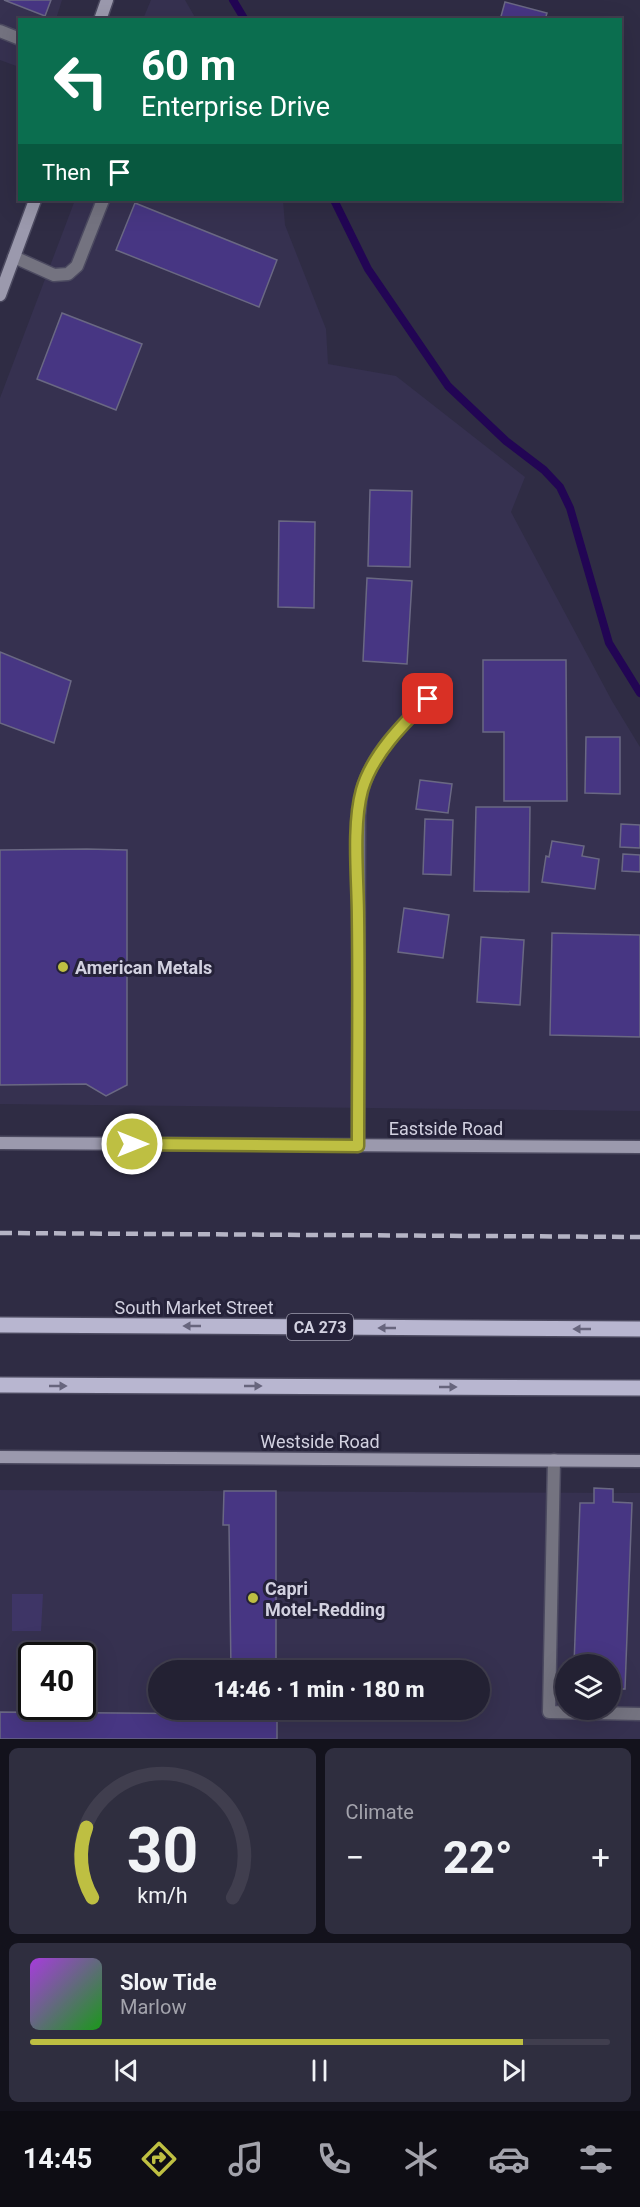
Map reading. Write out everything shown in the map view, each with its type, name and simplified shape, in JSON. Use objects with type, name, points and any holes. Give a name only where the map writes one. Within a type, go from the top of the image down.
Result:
[{"type":"main road","name":"South Market Street","points":[[0,1325],[640,1329]]},
{"type":"main road","points":[[0,1385],[640,1388]]},
{"type":"street","points":[[101,18],[107,0]]},
{"type":"street","points":[[0,31],[18,38]]},
{"type":"street","points":[[0,295],[35,201]]},
{"type":"street","points":[[14,257],[54,275],[68,274],[77,266],[103,201]]},
{"type":"street","points":[[358,1146],[358,815],[363,789],[374,765],[406,720],[428,699]]},
{"type":"street","name":"Eastside Road","points":[[0,1143],[640,1147]]},
{"type":"street","name":"Westside Road","points":[[0,1457],[640,1461]]},
{"type":"street","points":[[555,1460],[549,1712],[640,1714]]},
{"type":"shaded area","points":[[0,0],[62,0],[56,18],[18,18],[18,67],[0,60]]},
{"type":"shaded area","points":[[151,0],[185,0],[195,18],[143,18]]},
{"type":"shaded area","points":[[75,201],[283,201],[285,225],[326,329],[328,364],[396,376],[525,477],[511,512],[612,701],[640,747],[640,1111],[0,1104],[0,398]]},
{"type":"shaded area","points":[[0,1490],[640,1493],[640,1739],[0,1739]]},
{"type":"shaded area","points":[[12,1594],[43,1594],[41,1631],[12,1631]]},
{"type":"building","points":[[4,0],[51,0],[45,16]]},
{"type":"building","points":[[505,2],[547,13],[546,18],[501,18]]},
{"type":"building","points":[[135,203],[277,260],[259,307],[116,250]]},
{"type":"building","points":[[62,313],[142,344],[116,410],[37,379]]},
{"type":"building","points":[[370,490],[412,491],[410,567],[368,566]]},
{"type":"building","points":[[279,521],[315,522],[314,608],[278,607]]},
{"type":"building","points":[[367,578],[412,581],[407,664],[363,661]]},
{"type":"building","points":[[0,652],[71,681],[54,743],[0,723]]},
{"type":"building","points":[[483,660],[566,660],[567,801],[504,801],[504,732],[483,732]]},
{"type":"building","points":[[586,737],[620,737],[620,794],[585,793]]},
{"type":"building","points":[[420,780],[452,784],[448,813],[416,809]]},
{"type":"building","points":[[476,807],[530,807],[529,892],[474,891]]},
{"type":"building","points":[[425,819],[453,820],[451,875],[423,874]]},
{"type":"building","points":[[621,824],[640,825],[640,848],[620,847]]},
{"type":"building","points":[[552,841],[584,846],[582,856],[599,859],[595,889],[542,882],[546,856],[549,857]]},
{"type":"building","name":"American Metals","points":[[0,850],[127,850],[127,1085],[106,1096],[86,1084],[0,1085]]},
{"type":"building","points":[[623,854],[640,855],[640,872],[622,871]]},
{"type":"building","points":[[404,908],[449,915],[443,958],[398,952]]},
{"type":"building","points":[[552,933],[640,935],[640,1037],[550,1035]]},
{"type":"building","points":[[481,937],[524,940],[520,1005],[477,1002]]},
{"type":"building","points":[[594,1488],[613,1489],[613,1502],[632,1503],[625,1689],[621,1689],[621,1654],[574,1654],[580,1503],[594,1503]]},
{"type":"building","name":"Capri Motel-Redding","points":[[224,1491],[276,1491],[276,1660],[231,1660],[229,1525],[223,1525]]},
{"type":"building","points":[[0,1712],[18,1712],[18,1720],[96,1720],[96,1713],[148,1713],[148,1720],[277,1720],[277,1739],[0,1739]]},
{"type":"waterway","points":[[233,0],[244,18]]},
{"type":"waterway","points":[[334,201],[368,269],[448,386],[506,441],[544,470],[560,487],[570,508],[609,643],[640,693]]},
{"type":"railway","points":[[0,1233],[640,1237]]},
{"type":"place","name":"American Metals","points":[[63,967]]},
{"type":"place","name":"Capri Motel-Redding","points":[[253,1598]]},
{"type":"route","points":[[132,1144],[358,1146],[358,815],[360,802],[374,765],[388,743],[406,720],[428,699]]}]
